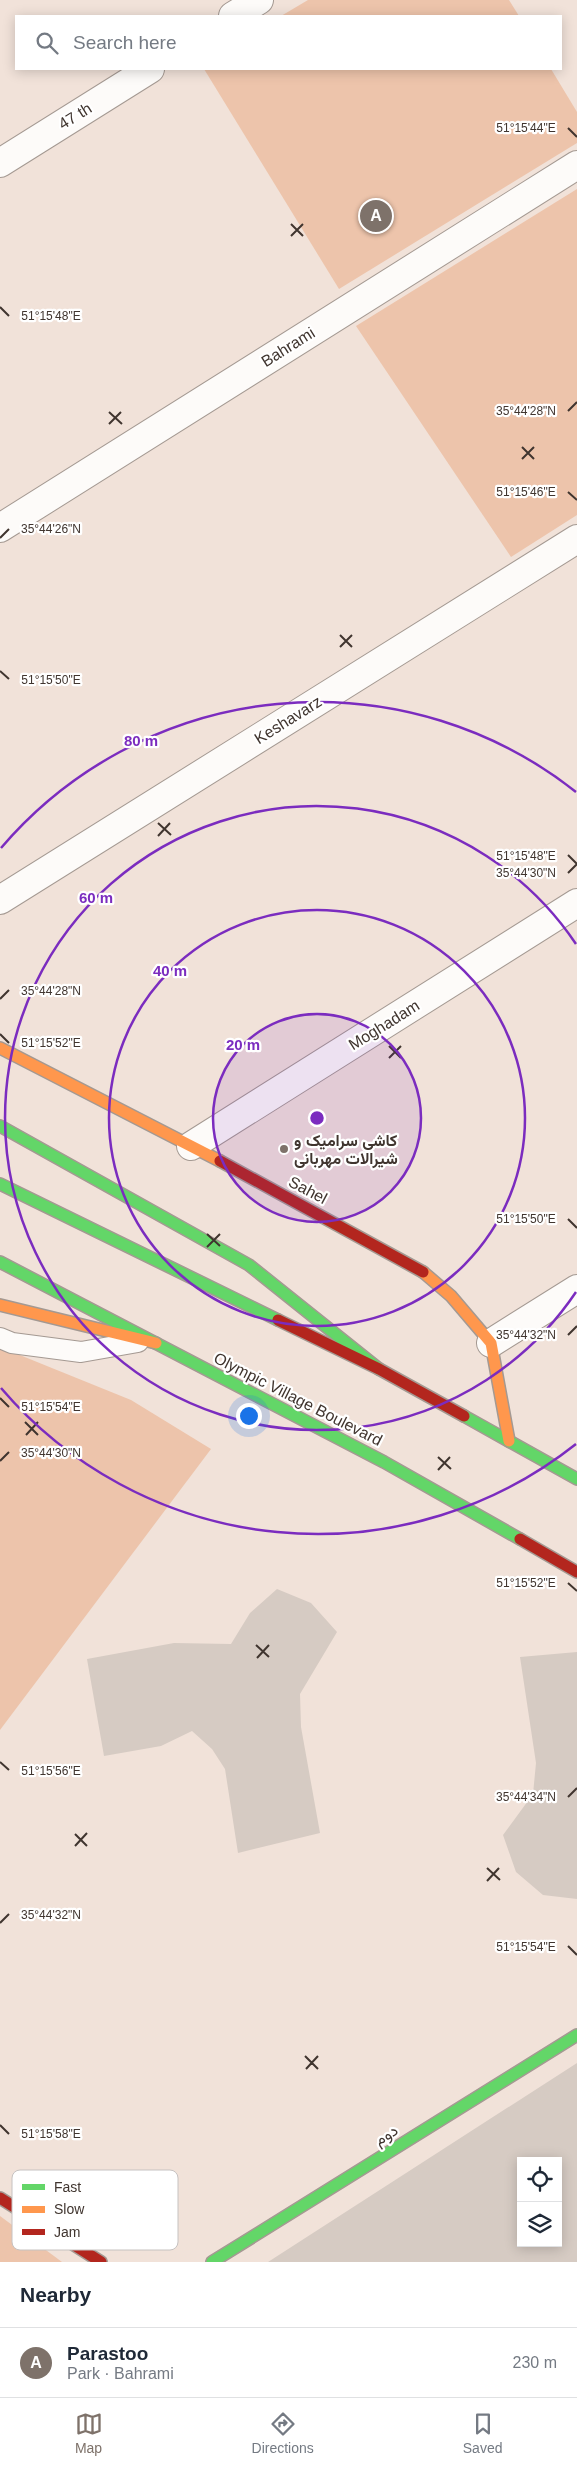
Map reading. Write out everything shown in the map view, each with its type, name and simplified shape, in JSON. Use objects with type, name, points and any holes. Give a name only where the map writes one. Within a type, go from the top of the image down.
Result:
[{"type":"main road","name":"Sahel","points":[[0,1048],[192,1146],[418,1268],[451,1296],[491,1343],[509,1441]]},
{"type":"main road","points":[[0,1126],[249,1265],[380,1369]]},
{"type":"main road","points":[[0,1184],[380,1369],[577,1479]]},
{"type":"main road","name":"Olympic Village Boulevard","points":[[0,1262],[150,1342],[384,1462],[577,1572]]},
{"type":"main road","points":[[0,1305],[150,1342]]},
{"type":"main road","name":"دوم","points":[[212,2262],[577,2035]]},
{"type":"main road","points":[[0,2198],[12,2206]]},
{"type":"main road","points":[[82,2250],[101,2262]]},
{"type":"street","points":[[236,15],[259,0]]},
{"type":"street","name":"47 th","points":[[0,163],[148,70]]},
{"type":"street","name":"Bahrami","points":[[0,528],[577,165]]},
{"type":"street","name":"Keshavarz","points":[[0,900],[577,539]]},
{"type":"street","name":"Moghadam","points":[[192,1146],[577,903]]},
{"type":"street","points":[[491,1343],[577,1289]]},
{"type":"lane","points":[[0,1338],[12,1344],[82,1352],[150,1342]]},
{"type":"shaded area","points":[[308,0],[509,0],[518,15],[283,15]]},
{"type":"shaded area","points":[[205,70],[552,70],[577,112],[577,143],[339,289]]},
{"type":"shaded area","points":[[577,189],[577,515],[511,557],[356,326]]},
{"type":"shaded area","points":[[0,1347],[131,1400],[211,1449],[0,1730]]},
{"type":"shaded area","points":[[0,2216],[12,2225],[12,2250],[46,2250],[62,2262],[0,2262]]},
{"type":"building","points":[[277,1589],[311,1603],[337,1632],[300,1694],[301,1727],[320,1833],[238,1853],[225,1769],[212,1749],[192,1731],[161,1746],[104,1756],[87,1659],[174,1643],[231,1644],[250,1613]]},
{"type":"building","points":[[577,1652],[577,1899],[543,1895],[516,1872],[503,1835],[533,1794],[536,1763],[520,1657]]},
{"type":"building","points":[[577,2063],[577,2262],[268,2262]]},
{"type":"traffic: fast","points":[[0,1126],[249,1265],[379,1369]]},
{"type":"traffic: fast","points":[[0,1184],[278,1320]]},
{"type":"traffic: fast","points":[[0,1262],[384,1462],[520,1539]]},
{"type":"traffic: fast","points":[[464,1416],[577,1479]]},
{"type":"traffic: fast","points":[[212,2262],[577,2035]]},
{"type":"traffic: slow","points":[[0,1048],[220,1161]]},
{"type":"traffic: slow","points":[[423,1272],[451,1296],[491,1343],[509,1441]]},
{"type":"traffic: slow","points":[[0,1305],[156,1343]]},
{"type":"traffic: jam","points":[[220,1161],[423,1272]]},
{"type":"traffic: jam","points":[[278,1320],[379,1369],[464,1416]]},
{"type":"traffic: jam","points":[[520,1539],[577,1572]]},
{"type":"traffic: jam","points":[[0,2198],[12,2206]]},
{"type":"traffic: jam","points":[[82,2250],[101,2262]]},
{"type":"place","name":"Parastoo","points":[[376,216]]},
{"type":"place","name":"کاشی سرامیک و شیرالات مهربانی","points":[[284,1149]]}]
